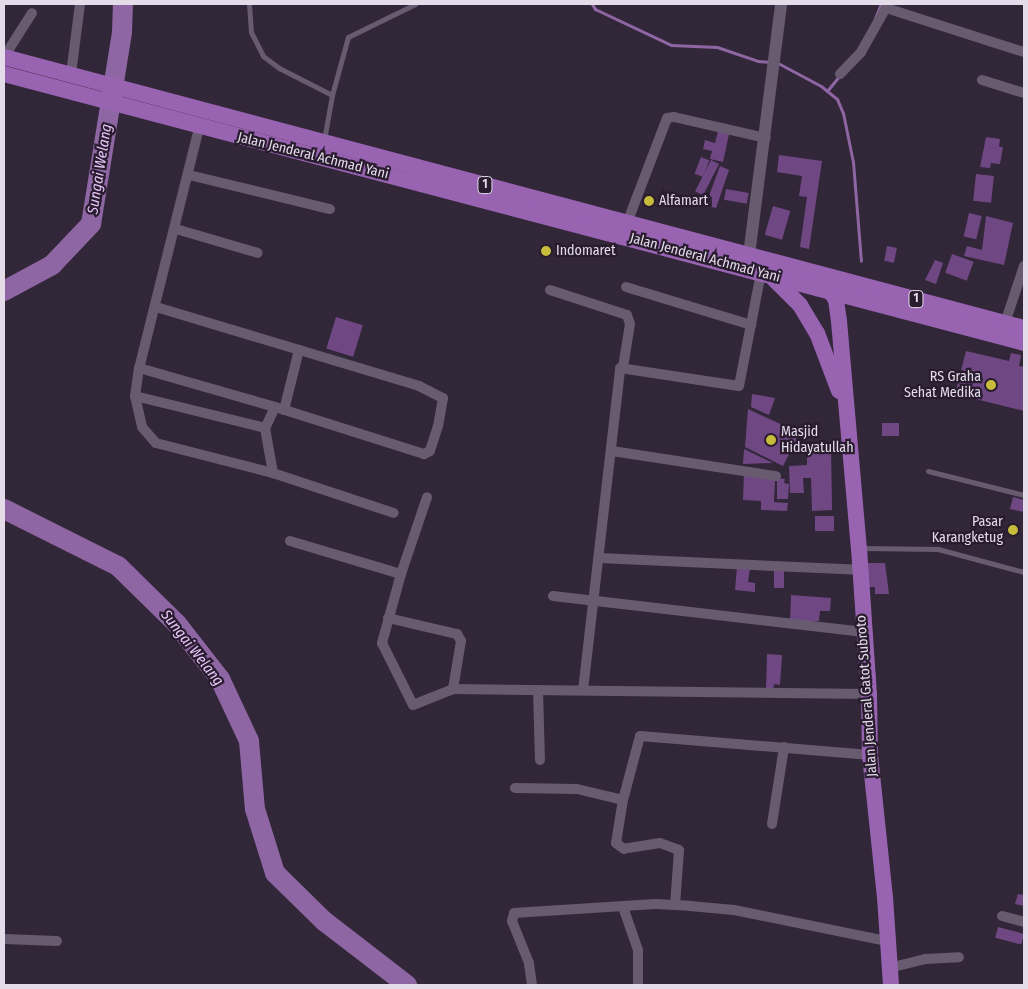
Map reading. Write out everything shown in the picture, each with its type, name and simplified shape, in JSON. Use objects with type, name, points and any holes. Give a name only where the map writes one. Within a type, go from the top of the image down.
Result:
[{"type":"highway","name":"1","points":[[4,57],[72,74],[157,107]]},
{"type":"highway","name":"1","points":[[4,74],[65,91],[157,107]]},
{"type":"highway","name":"Jalan Jenderal Achmad Yani","points":[[157,107],[199,128],[322,150],[627,223],[1024,328]]},
{"type":"highway","name":"Jalan Jenderal Achmad Yani","points":[[157,107],[322,150],[766,275],[1024,343]]},
{"type":"highway","points":[[808,271],[832,291]]},
{"type":"highway","name":"Jalan Jenderal Gatot Subroto","points":[[766,275],[800,305],[817,333],[846,407]]},
{"type":"highway","name":"Jalan Jenderal Gatot Subroto","points":[[832,291],[839,321],[859,548],[859,570],[869,694],[870,755],[885,897],[890,985]]},
{"type":"street","points":[[72,74],[80,4]]},
{"type":"street","points":[[749,255],[777,54],[781,4]]},
{"type":"street","points":[[840,74],[861,52],[887,6],[1024,52]]},
{"type":"street","points":[[4,57],[32,13]]},
{"type":"street","points":[[982,80],[1024,93]]},
{"type":"street","points":[[627,223],[667,118],[674,117],[766,138]]},
{"type":"street","points":[[199,128],[176,229],[140,368],[135,396],[142,427],[156,443],[273,473],[394,513]]},
{"type":"street","points":[[189,175],[330,209]]},
{"type":"street","points":[[176,229],[258,253]]},
{"type":"street","points":[[1005,323],[1024,266]]},
{"type":"street","points":[[623,367],[739,386],[751,325],[766,275]]},
{"type":"street","points":[[626,287],[751,325]]},
{"type":"street","points":[[550,290],[627,315],[630,324],[623,367],[618,372],[612,450],[583,690]]},
{"type":"street","points":[[140,368],[280,408],[424,454],[430,451],[443,413],[442,396],[418,386],[156,307]]},
{"type":"street","points":[[273,473],[265,428],[280,408],[299,350]]},
{"type":"street","points":[[135,396],[265,428]]},
{"type":"street","points":[[612,450],[776,476]]},
{"type":"street","points":[[427,497],[401,574],[382,643],[410,704],[417,704],[453,689],[869,694]]},
{"type":"street","points":[[290,541],[401,574]]},
{"type":"street","points":[[599,558],[859,570]]},
{"type":"street","points":[[553,596],[864,632]]},
{"type":"street","points":[[388,618],[457,634],[461,641],[453,689]]},
{"type":"street","points":[[538,690],[540,760]]},
{"type":"street","points":[[675,905],[679,850],[660,843],[630,849],[619,848],[616,839],[623,800],[637,740],[640,736],[870,755]]},
{"type":"street","points":[[772,824],[784,747]]},
{"type":"street","points":[[515,788],[577,789],[623,800]]},
{"type":"street","points":[[532,985],[529,963],[512,921],[514,913],[675,905],[734,910],[886,941]]},
{"type":"street","points":[[623,907],[638,950],[638,985]]},
{"type":"street","points":[[1002,916],[1024,922]]},
{"type":"street","points":[[4,939],[57,941]]},
{"type":"street","points":[[889,968],[925,958],[960,957]]},
{"type":"lane","points":[[249,4],[251,32],[263,56],[278,68],[332,95]]},
{"type":"lane","points":[[322,150],[332,95],[348,38],[415,4]]},
{"type":"lane","points":[[928,471],[1024,495]]},
{"type":"lane","points":[[859,548],[938,549],[1024,572]]},
{"type":"building","points":[[718,131],[729,134],[723,162],[710,159],[712,151],[703,149],[705,140],[715,143]]},
{"type":"building","points":[[986,137],[1000,139],[999,147],[1003,147],[1000,164],[991,163],[990,168],[980,167]]},
{"type":"building","points":[[779,155],[822,161],[809,249],[800,247],[807,197],[799,196],[802,176],[777,172]]},
{"type":"building","points":[[701,157],[709,160],[703,177],[695,174]]},
{"type":"building","points":[[711,160],[719,164],[703,195],[695,191]]},
{"type":"building","points":[[720,166],[729,170],[716,208],[712,207],[712,197],[709,196]]},
{"type":"building","points":[[976,174],[994,176],[991,203],[973,201]]},
{"type":"building","points":[[726,189],[749,193],[747,204],[724,200]]},
{"type":"building","points":[[773,206],[790,211],[782,240],[765,235]]},
{"type":"building","points":[[969,213],[982,216],[976,239],[964,236]]},
{"type":"building","points":[[986,216],[1013,223],[1004,265],[964,256],[967,246],[982,250]]},
{"type":"building","points":[[887,246],[897,248],[894,263],[884,261]]},
{"type":"building","points":[[952,254],[974,262],[967,281],[945,273]]},
{"type":"building","points":[[935,260],[943,263],[936,284],[925,280]]},
{"type":"building","points":[[336,317],[363,325],[353,357],[326,349]]},
{"type":"building","name":"RS Graha Sehat Medika","points":[[966,351],[1009,361],[1011,353],[1021,355],[1019,366],[1024,367],[1024,411],[955,394]]},
{"type":"building","name":"Masjid Hidayatullah","points":[[752,394],[775,398],[769,415],[751,407]]},
{"type":"building","name":"Masjid Hidayatullah","points":[[748,409],[800,433],[783,466],[745,447]]},
{"type":"building","points":[[882,423],[899,423],[899,436],[882,436]]},
{"type":"building","points":[[831,447],[832,510],[812,511],[811,478],[803,478],[804,493],[790,493],[789,466],[807,465],[807,448]]},
{"type":"building","name":"Masjid Hidayatullah","points":[[744,449],[773,463],[743,464]]},
{"type":"building","points":[[744,473],[775,478],[774,502],[788,503],[787,511],[761,510],[761,501],[743,500]]},
{"type":"building","points":[[777,478],[785,479],[784,483],[789,484],[788,499],[777,499]]},
{"type":"building","points":[[1013,497],[1024,500],[1024,512],[1010,509]]},
{"type":"building","points":[[815,516],[834,516],[834,531],[815,531]]},
{"type":"building","points":[[865,563],[885,563],[889,594],[875,594],[875,587],[865,587]]},
{"type":"building","points":[[737,567],[750,568],[748,582],[755,583],[755,592],[735,590]]},
{"type":"building","points":[[774,570],[784,570],[784,588],[774,588]]},
{"type":"building","points":[[791,595],[831,598],[830,611],[820,611],[819,621],[790,621]]},
{"type":"building","points":[[767,654],[782,655],[780,685],[774,684],[773,690],[766,690]]},
{"type":"building","points":[[1018,894],[1024,895],[1024,906],[1015,904]]},
{"type":"building","points":[[998,927],[1024,934],[1021,945],[995,938]]},
{"type":"waterway","name":"Sungai Welang","points":[[4,291],[52,265],[91,224],[122,32],[123,4]]},
{"type":"waterway","points":[[592,4],[595,9],[671,45],[717,47],[758,61],[770,62]]},
{"type":"waterway","points":[[875,18],[881,4]]},
{"type":"waterway","points":[[776,62],[821,86],[837,99],[843,113],[853,162],[861,261]]},
{"type":"waterway","points":[[827,91],[839,76]]},
{"type":"waterway","name":"Sungai Welang","points":[[4,509],[118,566],[177,624],[220,679],[249,741],[255,809],[275,873],[324,921],[407,985]]},
{"type":"place","name":"Alfamart","points":[[649,201]]},
{"type":"place","name":"Indomaret","points":[[546,251]]},
{"type":"place","name":"RS Graha Sehat Medika","points":[[991,385]]},
{"type":"place","name":"Masjid Hidayatullah","points":[[771,440]]},
{"type":"place","name":"Pasar Karangketug","points":[[1013,530]]}]
